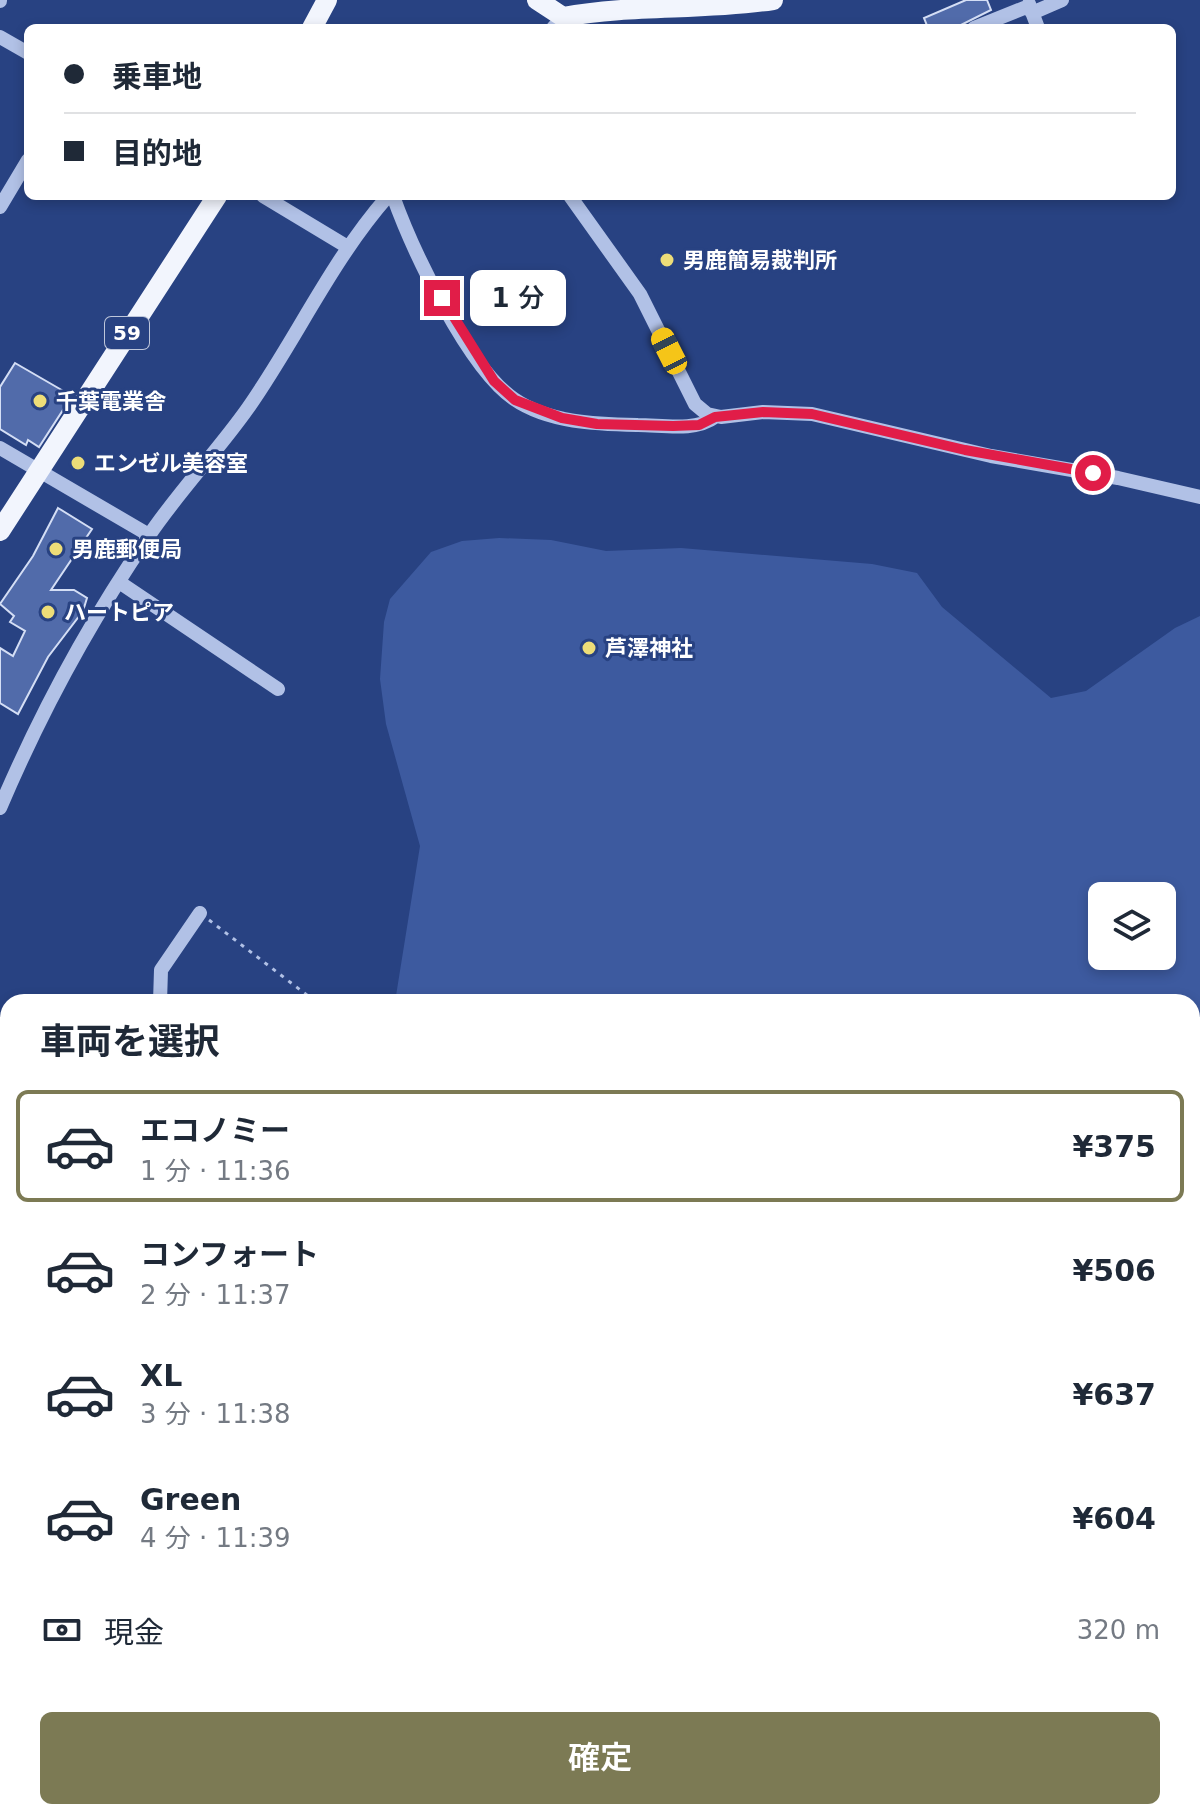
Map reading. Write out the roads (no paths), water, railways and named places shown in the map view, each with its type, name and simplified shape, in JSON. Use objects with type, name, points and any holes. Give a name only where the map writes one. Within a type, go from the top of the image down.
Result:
[{"type":"main road","points":[[314,24],[327,0]]},
{"type":"main road","points":[[537,0],[565,24],[610,8],[664,8],[773,0]]},
{"type":"main road","name":"59","points":[[0,531],[214,200]]},
{"type":"street","points":[[984,24],[1029,6],[1062,0]]},
{"type":"street","points":[[0,37],[24,51]]},
{"type":"street","points":[[0,207],[24,167]]},
{"type":"street","points":[[270,200],[346,246]]},
{"type":"street","points":[[0,808],[30,736],[119,582],[149,535],[249,407],[346,246],[387,200]]},
{"type":"street","points":[[393,200],[454,322],[494,381],[515,400],[562,418],[597,424],[699,425],[715,417],[763,412],[812,414],[961,449],[1118,478],[1200,497]]},
{"type":"street","points":[[573,200],[640,294],[695,404],[715,417]]},
{"type":"street","points":[[0,448],[149,535]]},
{"type":"street","points":[[119,582],[278,689]]},
{"type":"street","points":[[160,994],[161,970],[200,913]]},
{"type":"place","name":"男鹿簡易裁判所","points":[[667,260]]},
{"type":"place","name":"千葉電業舎","points":[[40,401]]},
{"type":"place","name":"エンゼル美容室","points":[[78,463]]},
{"type":"place","name":"男鹿郵便局","points":[[56,549]]},
{"type":"place","name":"ハートピア","points":[[48,612]]},
{"type":"place","name":"芦澤神社","points":[[589,648]]}]
